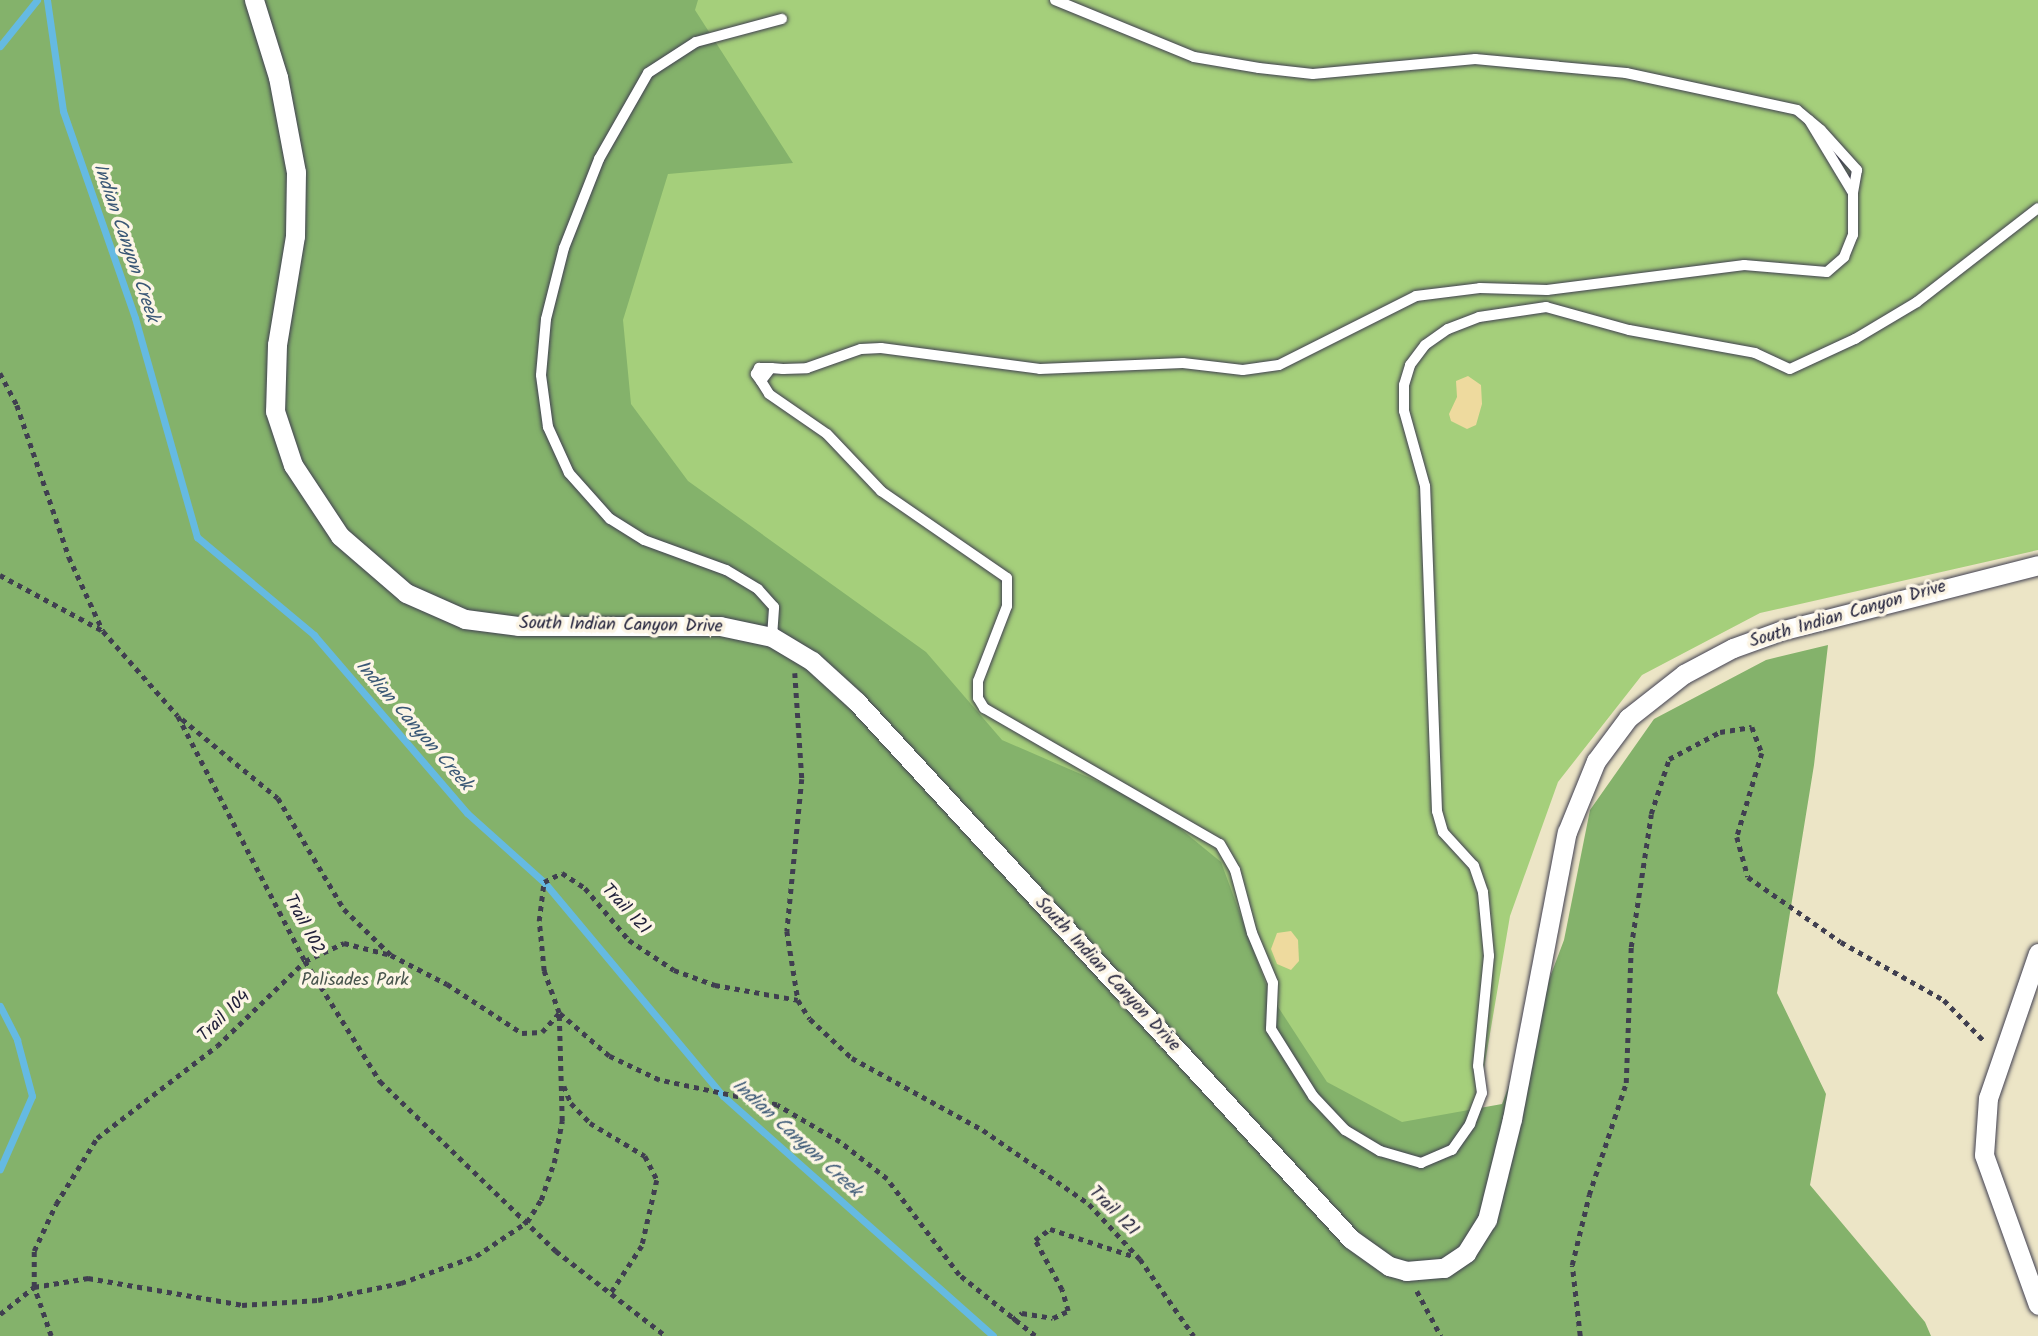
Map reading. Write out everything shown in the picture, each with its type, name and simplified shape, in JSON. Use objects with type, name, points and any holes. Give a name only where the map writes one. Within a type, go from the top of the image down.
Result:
[{"type":"street","name":"South Indian Canyon Drive","points":[[254,0],[278,77],[296,172],[295,236],[277,345],[275,411],[293,466],[340,536],[407,593],[465,619],[518,626],[720,626],[772,638],[794,649],[856,701],[1351,1239],[1389,1266],[1406,1272],[1453,1264],[1476,1241],[1487,1220],[1512,1119],[1567,832],[1581,788],[1623,724],[1684,674],[1733,648],[1780,631],[2038,565]]},
{"type":"street","points":[[2038,953],[1988,1098],[1984,1155],[2038,1305]]},
{"type":"lane","points":[[1055,0],[1183,53],[1259,68],[1313,74],[1475,59],[1626,73],[1797,110],[1857,170],[1853,192],[1853,235],[1844,257],[1827,272],[1744,265],[1547,290],[1480,288],[1416,296],[1279,365],[1243,370],[1183,363],[1040,369],[881,348],[861,349],[807,368],[759,368],[756,374],[769,394],[827,434],[881,491],[1007,578],[1010,589],[1007,606],[978,681],[978,698],[984,708],[1220,844],[1236,870],[1252,933],[1273,983],[1271,1029],[1313,1096],[1345,1130],[1368,1144],[1420,1163],[1452,1150],[1470,1124],[1482,1093],[1478,1066],[1489,956],[1483,892],[1474,866],[1456,842],[1443,832],[1437,811],[1425,486],[1404,411],[1404,385],[1410,365],[1425,345],[1448,329],[1479,317],[1546,307],[1570,310],[1629,330],[1755,353],[1790,369],[1855,339],[1917,302],[2038,208]]},
{"type":"lane","points":[[772,638],[774,607],[758,589],[726,570],[644,540],[610,519],[569,473],[548,427],[541,375],[546,319],[564,248],[599,159],[648,72],[696,42],[782,19]]},
{"type":"lane","points":[[1809,120],[1853,192]]},
{"type":"path","points":[[0,373],[21,417],[69,557],[103,631]]},
{"type":"path","name":"Trail 102","points":[[0,575],[103,631],[178,716],[305,961],[380,1081],[527,1222],[666,1336]]},
{"type":"path","points":[[794,649],[802,779],[788,931],[797,999]]},
{"type":"path","points":[[178,716],[278,798],[344,909],[391,955]]},
{"type":"path","points":[[1580,1336],[1572,1265],[1589,1195],[1626,1083],[1631,947],[1651,814],[1669,759],[1720,732],[1752,727],[1762,752],[1737,837],[1748,877],[1841,942],[1944,1000],[2002,1057]]},
{"type":"path","name":"Trail 121","points":[[1035,1336],[959,1275],[887,1179],[840,1142],[778,1105],[659,1080],[609,1056],[559,1013],[544,971],[538,921],[544,882],[562,873],[599,902],[629,940],[674,970],[715,985],[797,999],[810,1019],[852,1058],[983,1130],[1089,1204],[1140,1259],[1194,1336]]},
{"type":"path","name":"Trail 104","points":[[51,1336],[34,1287],[34,1251],[56,1204],[97,1138],[217,1046],[305,961],[344,943],[391,955],[447,984],[522,1033],[542,1032],[559,1013]]},
{"type":"path","points":[[0,1314],[34,1287],[88,1278],[242,1305],[318,1300],[401,1283],[476,1256],[527,1222],[541,1200],[554,1163],[562,1082],[559,1013]]},
{"type":"path","points":[[562,1082],[570,1103],[590,1123],[645,1156],[657,1180],[642,1246],[611,1293]]},
{"type":"path","points":[[1012,1320],[1022,1313],[1053,1318],[1068,1311],[1062,1290],[1035,1240],[1050,1229],[1078,1234],[1140,1259]]},
{"type":"path","points":[[1406,1272],[1441,1336]]},
{"type":"green space","name":"Palisades Park","points":[[0,0],[698,0],[695,10],[793,163],[668,174],[623,320],[631,404],[688,481],[926,652],[1002,740],[1150,804],[1221,862],[1269,993],[1327,1082],[1402,1122],[1502,1104],[1564,940],[1590,810],[1654,719],[1766,660],[1828,645],[1814,765],[1777,993],[1826,1094],[1810,1185],[1925,1322],[1931,1336],[0,1336]]},
{"type":"green space","points":[[276,0],[2038,0],[2038,550],[1760,613],[1642,675],[1558,782],[1510,916],[1467,1169],[1450,1236],[829,667]]},
{"type":"sand","points":[[1468,376],[1481,385],[1482,404],[1476,425],[1467,429],[1451,421],[1449,414],[1457,397],[1456,381]]},
{"type":"sand","points":[[1291,931],[1298,940],[1299,961],[1291,970],[1277,964],[1271,949],[1277,933]]},
{"type":"waterway","points":[[0,46],[37,0]]},
{"type":"waterway","name":"Indian Canyon Creek","points":[[47,0],[63,111],[135,318],[197,537],[314,635],[467,813],[544,882],[723,1096],[993,1336]]},
{"type":"waterway","points":[[0,1006],[17,1040],[32,1096],[0,1169]]}]
